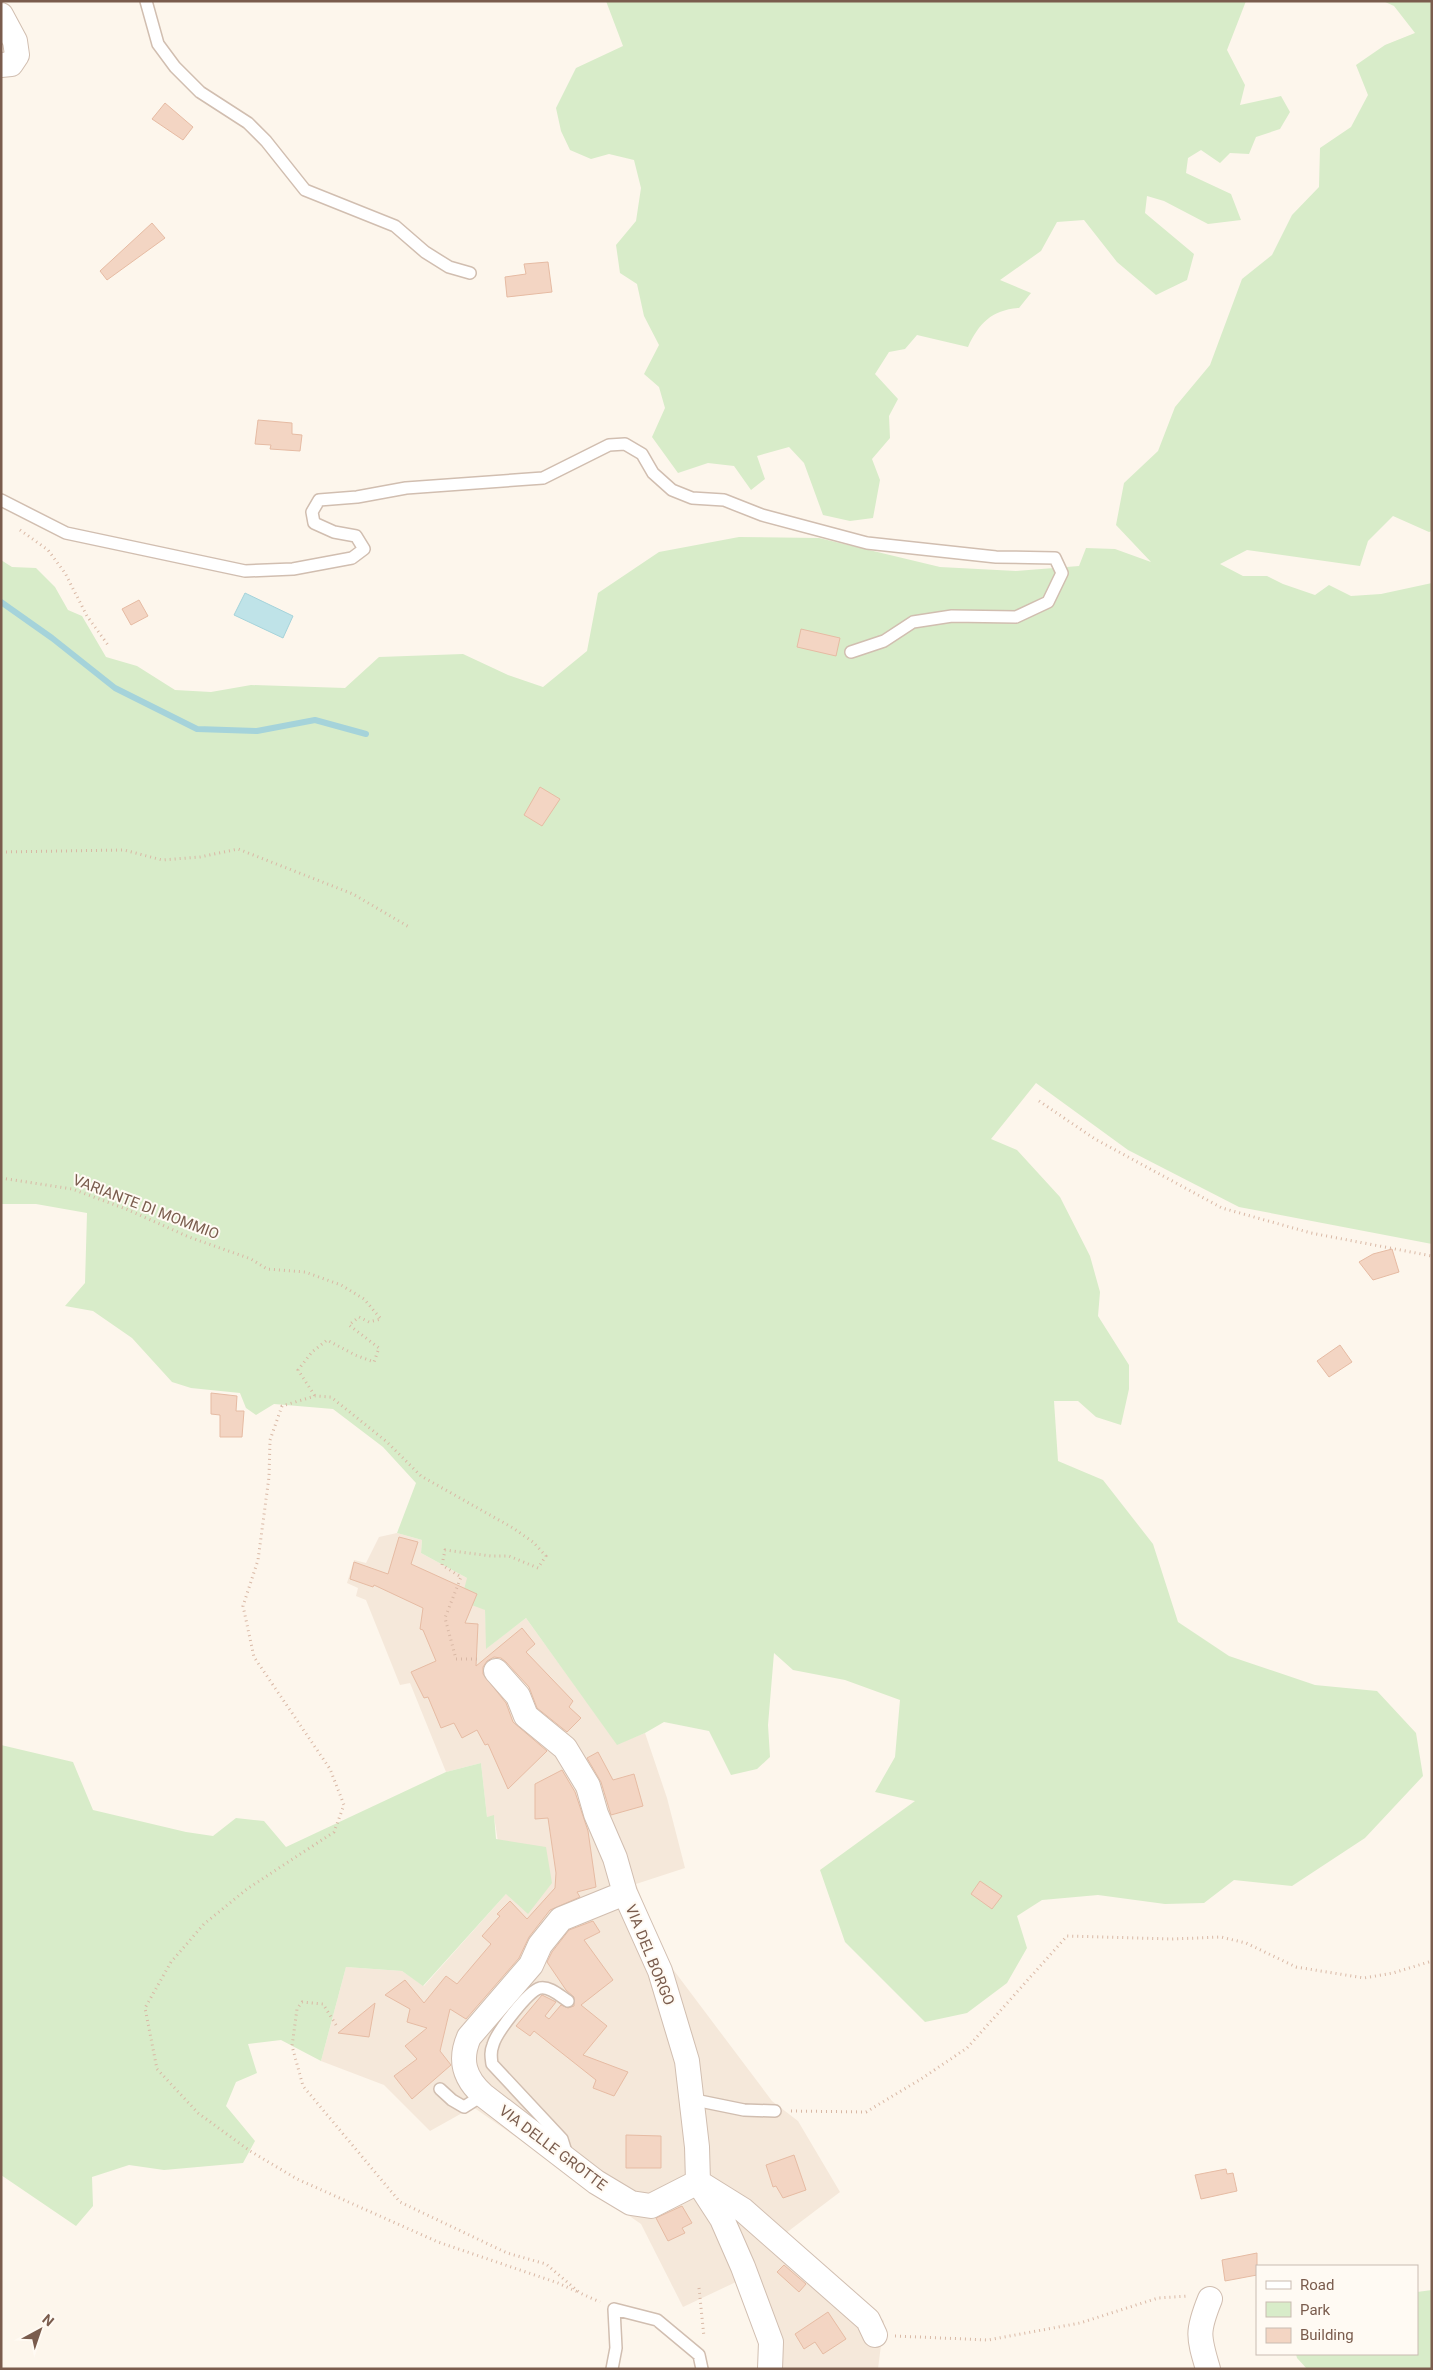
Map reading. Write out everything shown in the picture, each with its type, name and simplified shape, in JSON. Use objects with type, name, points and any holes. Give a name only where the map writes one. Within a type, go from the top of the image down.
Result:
[{"type":"street","points":[[1,15],[14,41],[17,55],[10,64],[1,65]]},
{"type":"street","name":"VIA DEL BORGO","points":[[496,1671],[518,1696],[526,1716],[565,1748],[588,1786],[596,1814],[615,1858],[625,1893],[660,1971],[687,2061],[697,2147],[698,2182]]},
{"type":"street","name":"VIA DELLE GROTTE","points":[[625,1893],[561,1919],[540,1945],[531,1965],[470,2037],[464,2049],[463,2062],[466,2075],[473,2086],[483,2095],[596,2182],[631,2202],[651,2206],[698,2182]]},
{"type":"street","points":[[698,2182],[722,2220],[743,2267],[771,2342],[770,2369]]},
{"type":"street","points":[[698,2182],[743,2210],[868,2320],[875,2335]]},
{"type":"street","points":[[1208,2369],[1199,2340],[1201,2322],[1210,2299]]},
{"type":"lane","points":[[146,1],[158,44],[175,67],[200,92],[248,124],[260,135],[305,190],[395,226],[425,252],[449,267],[470,272]]},
{"type":"lane","points":[[1,500],[66,533],[245,571],[294,569],[352,558],[364,549],[356,536],[334,532],[314,524],[312,512],[319,500],[358,497],[406,488],[544,478],[609,445],[625,444],[642,454],[653,473],[672,490],[692,498],[724,500],[762,515],[866,543],[996,557],[1055,558],[1062,573],[1048,602],[1016,617],[952,616],[913,622],[884,641],[851,652]]},
{"type":"lane","points":[[568,2001],[548,1989],[540,1988],[530,1993],[493,2042],[490,2055],[492,2064],[562,2139],[568,2159]]},
{"type":"lane","points":[[440,2089],[452,2100],[464,2107],[483,2095]]},
{"type":"lane","points":[[690,2099],[744,2110],[775,2111]]},
{"type":"lane","points":[[612,2369],[616,2348],[614,2309],[657,2320],[699,2355],[702,2369]]},
{"type":"path","points":[[17,528],[48,550],[65,573],[87,616],[108,645]]},
{"type":"path","points":[[1,852],[124,850],[162,860],[200,857],[238,849],[353,894],[409,927]]},
{"type":"path","points":[[1039,1101],[1095,1139],[1222,1208],[1311,1232],[1432,1256]]},
{"type":"path","name":"VARIANTE DI MOMMIO","points":[[1,1178],[72,1189],[126,1209],[189,1237],[251,1259],[267,1269],[305,1272],[341,1285],[364,1299],[381,1320],[369,1322],[359,1317],[348,1325],[379,1348],[374,1362],[355,1355],[327,1340],[312,1352],[298,1370],[315,1396]]},
{"type":"path","points":[[496,1671],[476,1659],[456,1659],[445,1618],[461,1577],[442,1565],[444,1550],[491,1556],[509,1556],[538,1568],[546,1556],[533,1542],[513,1528],[421,1476],[387,1442],[331,1397],[315,1396],[282,1406],[270,1440],[269,1477],[258,1560],[244,1606],[254,1657],[330,1769],[344,1805],[334,1832],[247,1889],[204,1924],[172,1962],[146,2008],[157,2069],[198,2113],[250,2151],[298,2179],[438,2242],[558,2282],[614,2309]]},
{"type":"path","points":[[775,2111],[866,2112],[921,2079],[966,2048],[1067,1936],[1172,1939],[1221,1937],[1246,1943],[1296,1967],[1364,1978],[1393,1973],[1432,1961]]},
{"type":"path","points":[[336,2025],[323,2004],[302,2002],[297,2009],[292,2046],[303,2086],[400,2202],[507,2253],[546,2264],[580,2293]]},
{"type":"path","points":[[699,2288],[705,2346]]},
{"type":"path","points":[[875,2335],[988,2340],[1080,2322],[1158,2298],[1194,2296],[1210,2299]]},
{"type":"shaded area","points":[[397,1533],[422,1540],[421,1553],[467,1578],[485,1610],[487,1648],[526,1618],[617,1744],[645,1733],[667,1798],[685,1868],[636,1884],[666,1960],[772,2101],[798,2121],[840,2192],[786,2233],[884,2321],[878,2369],[759,2369],[760,2347],[736,2282],[683,2307],[641,2224],[473,2107],[430,2131],[384,2085],[321,2061],[346,1967],[402,1971],[424,1986],[506,1894],[494,1816],[487,1817],[481,1763],[446,1772],[410,1683],[400,1685],[366,1600],[356,1596],[358,1588],[347,1583],[354,1560],[366,1563],[379,1537]]},
{"type":"green space","points":[[606,1],[1246,1],[1227,50],[1245,85],[1240,105],[1281,96],[1290,112],[1280,129],[1256,137],[1249,154],[1230,153],[1220,163],[1201,150],[1188,158],[1186,173],[1231,194],[1241,220],[1208,224],[1164,201],[1147,196],[1145,213],[1194,254],[1187,280],[1156,295],[1117,262],[1084,220],[1057,222],[1041,251],[1000,280],[1031,293],[1019,308],[1001,312],[988,319],[977,331],[968,347],[917,335],[905,349],[889,352],[875,374],[898,399],[889,416],[890,438],[872,459],[880,480],[873,518],[850,521],[823,515],[804,463],[789,447],[757,456],[765,479],[751,490],[734,466],[708,463],[678,473],[652,437],[665,408],[659,387],[644,374],[659,345],[644,316],[637,284],[620,273],[616,245],[636,221],[641,188],[634,160],[609,154],[591,159],[570,150],[561,131],[556,108],[576,68],[623,46]]},
{"type":"green space","points":[[1383,1],[1432,1],[1432,531],[1429,532],[1393,516],[1368,541],[1360,566],[1247,550],[1220,564],[1243,576],[1267,576],[1283,584],[1315,595],[1329,585],[1351,596],[1381,594],[1432,583],[1432,1244],[1239,1207],[1128,1150],[1036,1083],[991,1139],[1017,1150],[1060,1197],[1090,1256],[1100,1292],[1098,1316],[1129,1365],[1129,1389],[1121,1425],[1096,1417],[1078,1401],[1054,1401],[1058,1461],[1103,1480],[1153,1544],[1178,1622],[1229,1656],[1315,1685],[1377,1691],[1416,1733],[1423,1776],[1365,1838],[1292,1886],[1234,1880],[1204,1903],[1165,1904],[1098,1895],[1042,1900],[1017,1916],[1027,1948],[1007,1983],[967,2013],[925,2022],[845,1942],[820,1870],[915,1801],[875,1792],[895,1757],[900,1700],[845,1680],[793,1670],[774,1653],[768,1725],[770,1757],[757,1769],[731,1775],[709,1731],[664,1722],[645,1733],[617,1745],[526,1618],[486,1649],[485,1610],[461,1601],[467,1578],[421,1553],[422,1540],[397,1533],[416,1483],[383,1447],[333,1409],[274,1404],[256,1415],[246,1408],[240,1393],[191,1388],[172,1382],[132,1338],[93,1311],[65,1306],[85,1283],[87,1213],[36,1204],[1,1204],[1,560],[12,567],[36,568],[55,587],[68,610],[82,616],[106,657],[137,666],[175,690],[211,692],[251,685],[345,688],[379,657],[463,654],[508,675],[543,687],[587,651],[598,593],[659,552],[739,537],[819,538],[940,567],[1016,571],[1079,566],[1086,548],[1115,549],[1151,562],[1116,525],[1124,483],[1158,451],[1175,407],[1210,365],[1242,279],[1272,255],[1292,215],[1319,187],[1320,148],[1351,127],[1368,95],[1356,65],[1385,45],[1415,33],[1394,6]]},
{"type":"green space","points":[[1,1745],[73,1762],[93,1810],[186,1832],[213,1836],[236,1818],[264,1821],[286,1847],[446,1772],[481,1763],[487,1817],[494,1815],[496,1839],[546,1847],[552,1883],[528,1914],[506,1894],[423,1986],[402,1971],[346,1967],[321,2061],[281,2040],[248,2044],[257,2073],[236,2082],[226,2106],[255,2141],[243,2163],[164,2170],[129,2165],[92,2177],[93,2206],[76,2226],[1,2175]]},
{"type":"green space","points":[[1432,2290],[1432,2369],[1307,2369],[1297,2358],[1296,2355],[1418,2355],[1418,2292]]},
{"type":"water","points":[[245,593],[293,616],[283,638],[234,615]]},
{"type":"building","points":[[165,103],[193,127],[183,140],[152,119]]},
{"type":"building","points":[[152,223],[165,238],[107,280],[100,271]]},
{"type":"building","points":[[548,262],[552,292],[507,297],[505,277],[526,274],[524,264]]},
{"type":"building","points":[[258,420],[292,423],[292,434],[302,435],[300,451],[270,449],[271,445],[255,444]]},
{"type":"building","points":[[139,600],[148,616],[131,625],[122,609]]},
{"type":"building","points":[[801,629],[840,638],[836,656],[797,647]]},
{"type":"building","points":[[540,787],[560,799],[542,826],[524,815]]},
{"type":"building","points":[[1392,1249],[1399,1272],[1373,1280],[1359,1262],[1373,1254]]},
{"type":"building","points":[[1340,1345],[1352,1362],[1329,1377],[1317,1361]]},
{"type":"building","points":[[211,1393],[237,1396],[236,1411],[244,1411],[242,1437],[220,1437],[220,1415],[211,1414]]},
{"type":"building","points":[[399,1537],[418,1542],[411,1564],[477,1594],[465,1623],[478,1624],[476,1666],[522,1628],[535,1644],[526,1652],[573,1701],[569,1707],[581,1718],[567,1732],[537,1708],[529,1687],[506,1662],[501,1658],[494,1657],[487,1661],[483,1667],[483,1674],[506,1703],[513,1722],[547,1751],[508,1789],[488,1744],[485,1745],[477,1730],[462,1738],[454,1723],[441,1728],[428,1697],[424,1698],[411,1672],[436,1661],[423,1630],[420,1629],[423,1608],[374,1585],[373,1587],[350,1579],[354,1562],[388,1574]]},
{"type":"building","points":[[598,1752],[613,1780],[634,1774],[643,1806],[611,1815],[601,1782],[587,1758]]},
{"type":"building","points":[[562,1770],[575,1792],[588,1831],[596,1887],[577,1892],[580,1897],[550,1910],[529,1937],[519,1958],[466,2019],[450,2009],[440,2051],[451,2065],[412,2099],[394,2076],[417,2059],[405,2046],[427,2028],[407,2022],[410,2009],[385,1995],[405,1980],[424,2003],[446,1976],[457,1984],[491,1944],[482,1936],[500,1916],[497,1914],[510,1901],[527,1919],[555,1888],[556,1873],[548,1818],[535,1819],[535,1784]]},
{"type":"building","points":[[980,1881],[1002,1896],[992,1909],[971,1894]]},
{"type":"building","points":[[593,1921],[600,1932],[584,1940],[613,1980],[581,2005],[607,2026],[583,2055],[628,2072],[614,2096],[593,2088],[596,2080],[534,2031],[530,2036],[516,2026],[542,1995],[556,2002],[545,2016],[549,2019],[561,2005],[568,2008],[574,2006],[574,1997],[566,1990],[547,1962],[552,1952],[569,1930]]},
{"type":"building","points":[[375,2003],[369,2037],[338,2033]]},
{"type":"building","points":[[626,2135],[661,2136],[661,2168],[626,2168]]},
{"type":"building","points":[[794,2155],[806,2190],[783,2198],[776,2186],[773,2187],[766,2165]]},
{"type":"building","points":[[1226,2169],[1227,2174],[1233,2173],[1237,2191],[1201,2199],[1195,2175]]},
{"type":"building","points":[[682,2206],[692,2223],[682,2228],[685,2233],[668,2241],[656,2218]]},
{"type":"building","points":[[1257,2253],[1256,2275],[1225,2281],[1222,2260]]},
{"type":"building","points":[[784,2265],[806,2284],[799,2292],[777,2272]]},
{"type":"building","points":[[828,2312],[846,2339],[823,2354],[815,2342],[804,2349],[795,2334]]},
{"type":"waterway","points":[[1,602],[52,638],[115,688],[197,729],[257,731],[315,720],[366,734]]}]
